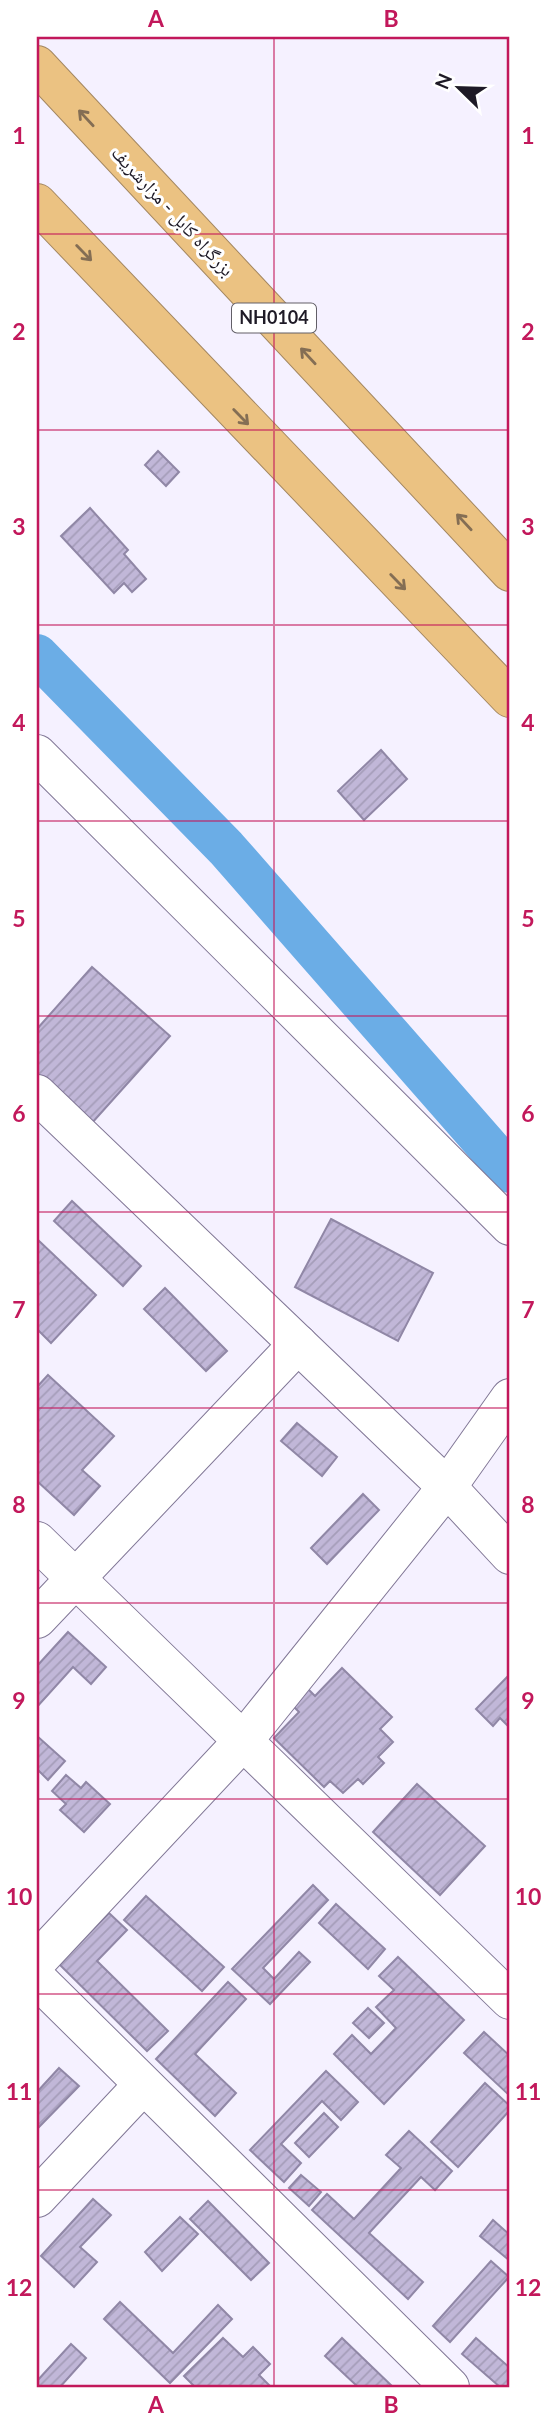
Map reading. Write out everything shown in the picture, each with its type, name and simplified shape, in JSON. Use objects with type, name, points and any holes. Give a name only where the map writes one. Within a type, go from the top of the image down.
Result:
[{"type":"highway","name":"بزرگراه کابل - مزارشریف","points":[[37,65],[510,572]]},
{"type":"highway","points":[[37,204],[510,698]]},
{"type":"street","points":[[37,754],[510,1226]]},
{"type":"street","points":[[37,1094],[447,1487],[510,1555]]},
{"type":"street","points":[[37,1619],[298,1344]]},
{"type":"street","points":[[37,1961],[243,1741],[447,1487],[510,1398]]},
{"type":"street","points":[[37,1541],[510,2000]]},
{"type":"street","points":[[37,1979],[450,2387]]},
{"type":"street","points":[[37,2198],[143,2085]]},
{"type":"building","points":[[158,451],[179,472],[166,486],[145,465]]},
{"type":"building","points":[[90,508],[128,550],[124,554],[146,579],[132,592],[124,583],[114,593],[61,536]]},
{"type":"building","points":[[381,750],[407,779],[364,820],[338,791]]},
{"type":"building","points":[[92,967],[170,1036],[91,1124],[37,1076],[37,1029]]},
{"type":"building","points":[[72,1201],[141,1266],[123,1286],[54,1221]]},
{"type":"building","points":[[331,1219],[433,1273],[398,1341],[295,1287]]},
{"type":"building","points":[[37,1239],[96,1295],[51,1343],[37,1329]]},
{"type":"building","points":[[165,1288],[227,1351],[206,1371],[144,1309]]},
{"type":"building","points":[[48,1375],[114,1436],[82,1470],[100,1486],[74,1515],[37,1481],[37,1387]]},
{"type":"building","points":[[297,1423],[337,1457],[322,1476],[281,1441]]},
{"type":"building","points":[[363,1494],[379,1510],[327,1564],[311,1548]]},
{"type":"building","points":[[68,1632],[106,1667],[91,1684],[73,1667],[37,1707],[37,1666]]},
{"type":"building","points":[[342,1668],[392,1717],[380,1729],[393,1742],[378,1757],[384,1763],[363,1784],[358,1779],[343,1793],[330,1781],[324,1787],[274,1738],[299,1712],[291,1704],[307,1688],[315,1696]]},
{"type":"building","points":[[510,1674],[510,1728],[500,1718],[493,1726],[476,1709]]},
{"type":"building","points":[[37,1736],[65,1761],[48,1780],[37,1769]]},
{"type":"building","points":[[66,1775],[81,1788],[86,1782],[110,1804],[84,1832],[60,1810],[66,1804],[52,1791]]},
{"type":"building","points":[[417,1784],[485,1846],[440,1895],[373,1832]]},
{"type":"building","points":[[313,1885],[328,1900],[263,1968],[274,1979],[299,1952],[310,1962],[270,2004],[232,1969]]},
{"type":"building","points":[[146,1896],[224,1967],[202,1991],[124,1920]]},
{"type":"building","points":[[336,1904],[385,1949],[368,1969],[319,1923]]},
{"type":"building","points":[[109,1913],[127,1930],[97,1961],[168,2031],[147,2051],[59,1964]]},
{"type":"building","points":[[398,1957],[464,2020],[384,2104],[334,2054],[352,2035],[371,2054],[396,2028],[376,2007],[394,1990],[379,1976]]},
{"type":"building","points":[[228,1982],[246,1999],[195,2054],[236,2093],[215,2116],[156,2059]]},
{"type":"building","points":[[368,2008],[384,2023],[369,2038],[353,2023]]},
{"type":"building","points":[[484,2032],[510,2056],[510,2096],[464,2053]]},
{"type":"building","points":[[59,2068],[79,2086],[38,2128],[37,2092]]},
{"type":"building","points":[[326,2071],[358,2102],[341,2120],[322,2101],[281,2144],[301,2163],[284,2182],[250,2150]]},
{"type":"building","points":[[485,2083],[510,2106],[510,2110],[458,2167],[431,2142]]},
{"type":"building","points":[[324,2113],[338,2127],[309,2157],[295,2143]]},
{"type":"building","points":[[409,2131],[452,2171],[435,2190],[421,2177],[369,2233],[423,2282],[408,2299],[312,2210],[327,2194],[354,2219],[401,2168],[386,2155]]},
{"type":"building","points":[[301,2175],[321,2192],[309,2206],[289,2188]]},
{"type":"building","points":[[93,2199],[111,2215],[80,2247],[97,2262],[74,2287],[41,2256]]},
{"type":"building","points":[[208,2201],[269,2263],[251,2280],[190,2219]]},
{"type":"building","points":[[180,2217],[198,2234],[162,2271],[145,2252]]},
{"type":"building","points":[[493,2220],[510,2235],[510,2261],[480,2236]]},
{"type":"building","points":[[491,2261],[509,2277],[450,2342],[433,2326]]},
{"type":"building","points":[[120,2302],[173,2353],[218,2305],[232,2319],[170,2383],[104,2319]]},
{"type":"building","points":[[223,2338],[243,2357],[253,2347],[270,2364],[259,2375],[269,2387],[195,2387],[184,2376]]},
{"type":"building","points":[[342,2338],[393,2387],[358,2387],[325,2356]]},
{"type":"building","points":[[476,2338],[510,2368],[510,2387],[500,2387],[462,2354]]},
{"type":"building","points":[[71,2344],[86,2358],[60,2387],[37,2387],[37,2381]]},
{"type":"waterway","points":[[37,655],[226,848],[510,1172]]}]
